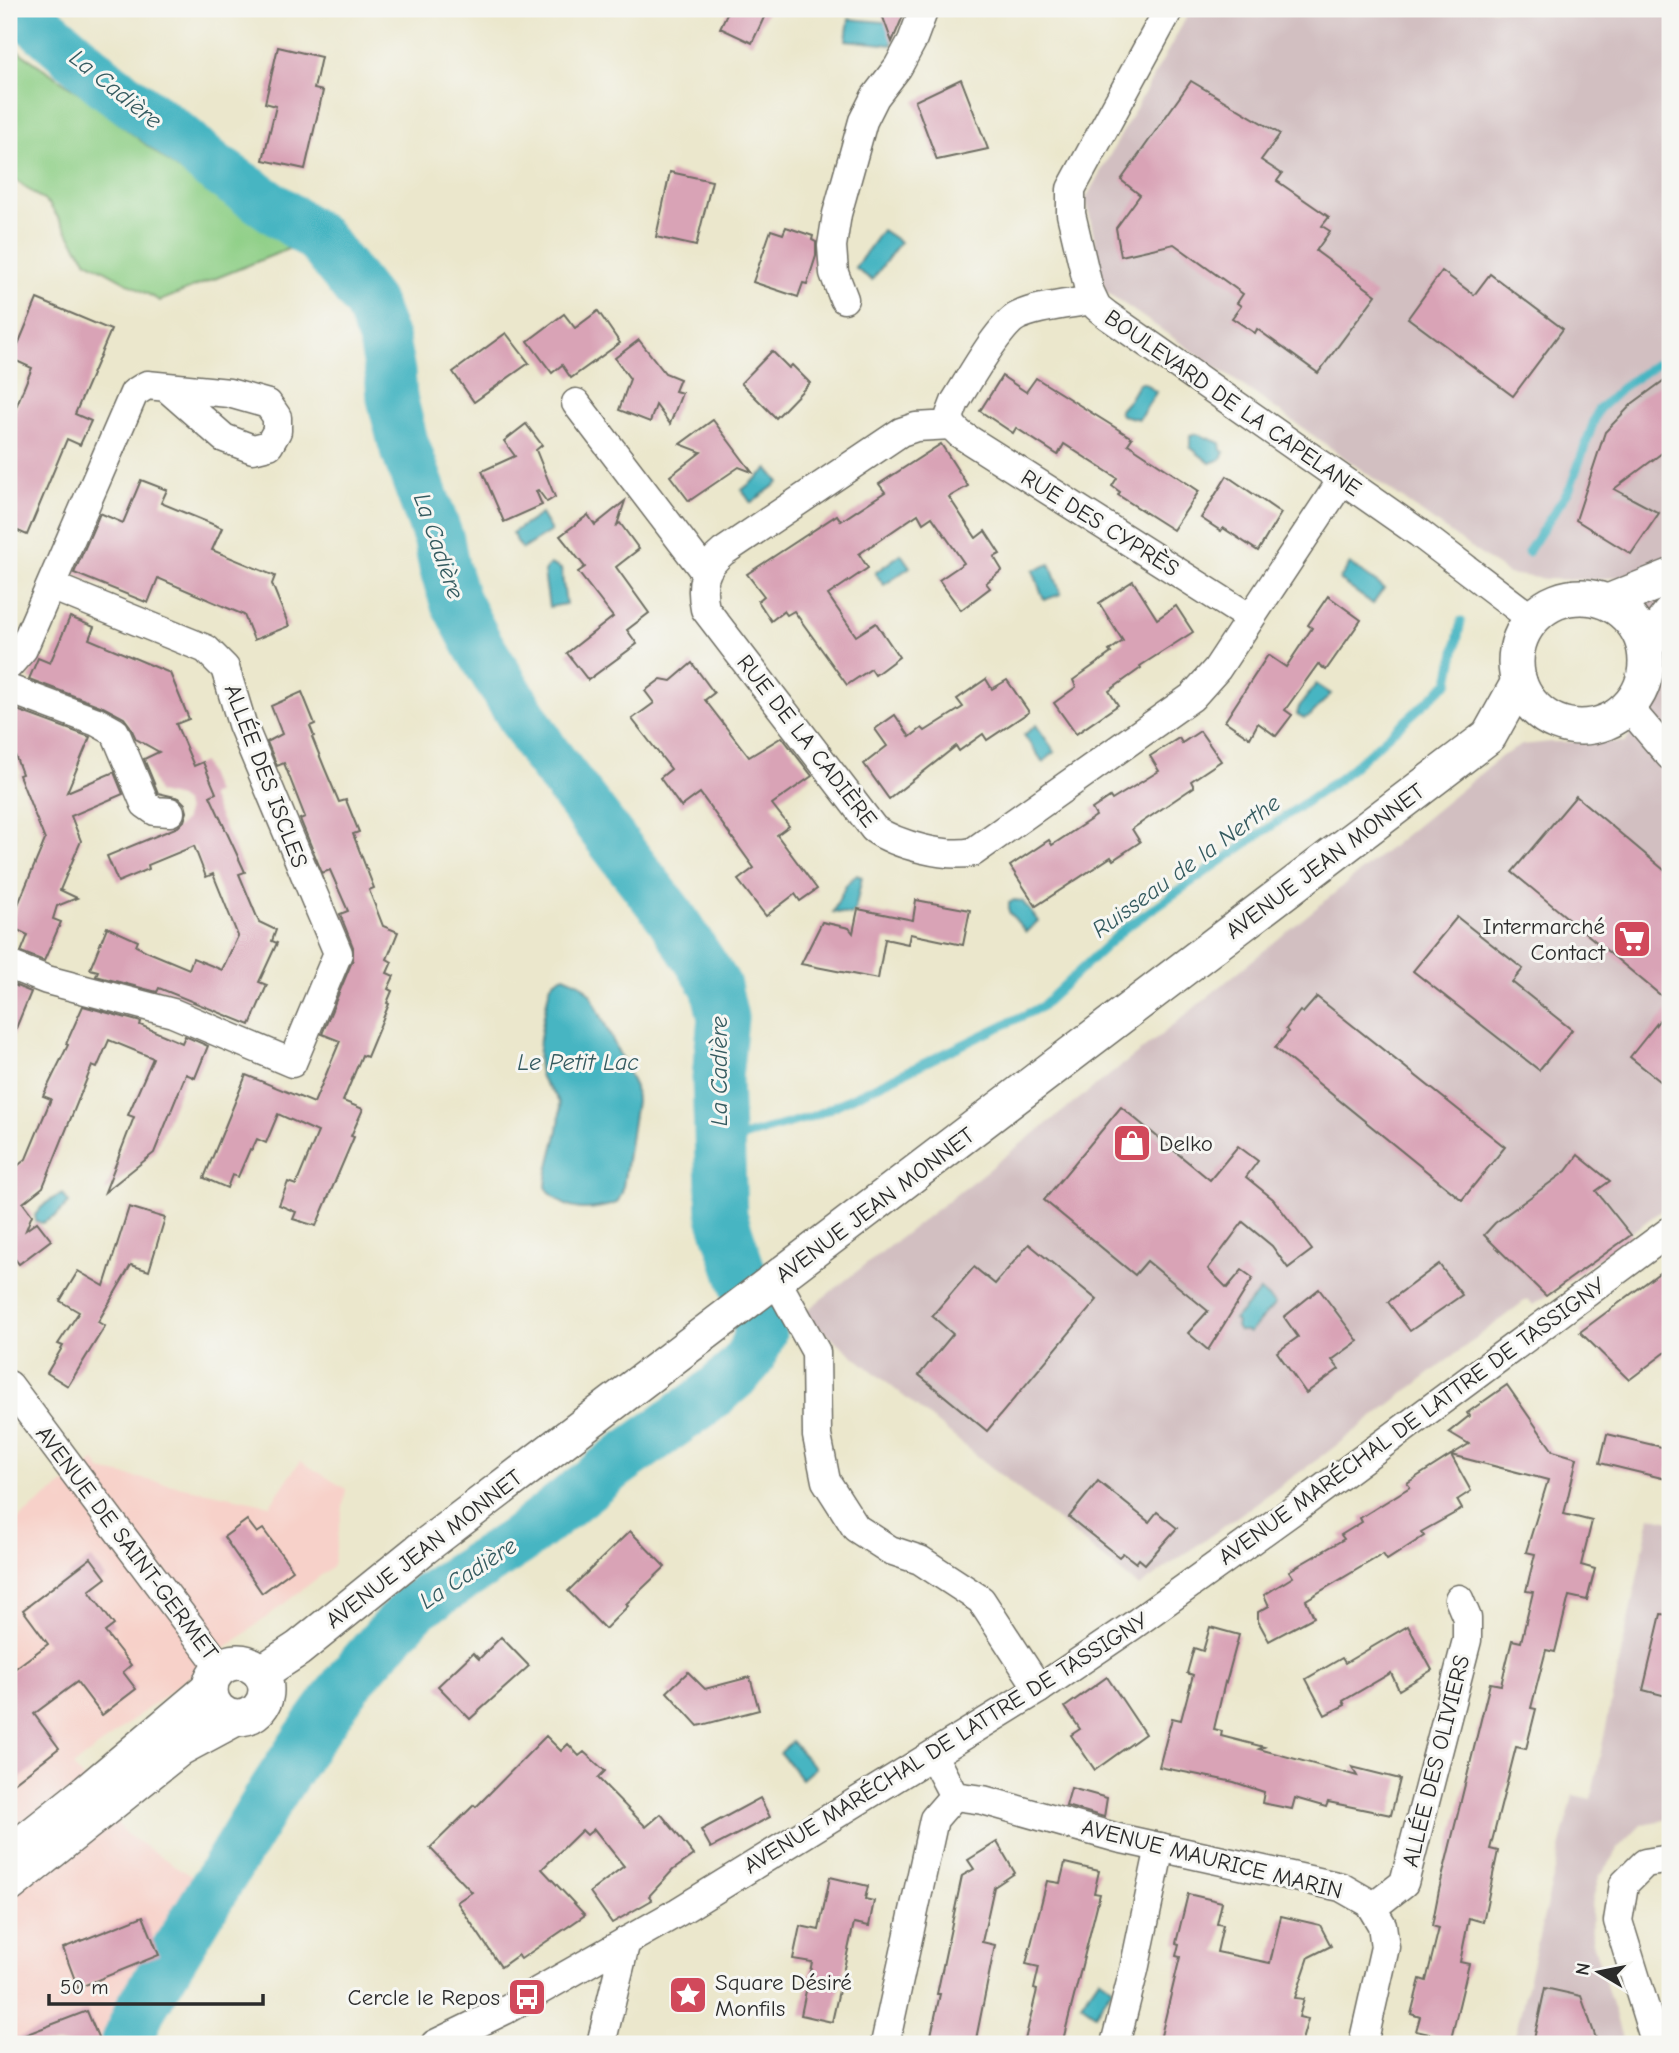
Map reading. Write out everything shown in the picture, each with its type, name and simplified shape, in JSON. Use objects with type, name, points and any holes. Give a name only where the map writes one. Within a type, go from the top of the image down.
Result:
[{"type":"street","points":[[844,299],[834,272],[832,246],[837,214],[863,121],[876,97],[898,67],[912,41],[924,9]]},
{"type":"street","name":"BOULEVARD DE LA CAPELANE","points":[[1168,9],[1070,189],[1071,214],[1093,300],[1107,315],[1419,533],[1532,619]]},
{"type":"street","points":[[576,403],[705,572],[712,561],[723,552],[901,432],[916,427],[951,425],[950,415],[955,402],[1012,320],[1028,312],[1093,300]]},
{"type":"street","points":[[9,665],[23,649],[134,393],[147,385],[167,388]]},
{"type":"street","name":"RUE DES CYPRÈS","points":[[951,425],[960,434],[1250,618]]},
{"type":"street","name":"RUE DE LA CADIÈRE","points":[[705,572],[702,592],[705,609],[874,830],[887,838],[959,855],[973,852],[1192,697],[1217,668],[1342,480]]},
{"type":"street","points":[[1608,603],[1670,578]]},
{"type":"street","name":"ALLÉE DES ISCLES","points":[[9,965],[47,980],[173,1013],[292,1063],[338,953],[242,724],[225,668],[206,649],[51,586]]},
{"type":"street","points":[[1588,597],[1608,603],[1625,613],[1637,628],[1645,647],[1647,668],[1641,689],[1629,708],[1615,719],[1599,726],[1581,728],[1563,725],[1536,709],[1519,682],[1516,660],[1520,639],[1532,619],[1548,606],[1567,598],[1588,597]]},
{"type":"street","points":[[1645,647],[1670,614]]},
{"type":"street","name":"AVENUE JEAN MONNET","points":[[261,1673],[298,1649],[425,1547],[1489,736],[1519,682]]},
{"type":"street","points":[[9,689],[97,722],[115,732],[145,804],[155,811],[170,812]]},
{"type":"street","points":[[1629,708],[1670,756]]},
{"type":"street","name":"AVENUE JEAN MONNET","points":[[1489,736],[1563,725]]},
{"type":"street","name":"AVENUE MARÉCHAL DE LATTRE DE TASSIGNY","points":[[440,2043],[505,2010],[678,1912],[1039,1689],[1292,1511],[1670,1231]]},
{"type":"street","points":[[757,1294],[816,1352],[817,1436],[826,1481],[856,1528],[890,1550],[920,1560],[981,1600],[1039,1689]]},
{"type":"street","name":"AVENUE DE SAINT-GERMET","points":[[9,1385],[215,1678]]},
{"type":"street","name":"ALLÉE DES OLIVIERS","points":[[1372,1908],[1404,1883],[1466,1640],[1468,1618],[1459,1599]]},
{"type":"street","points":[[9,1854],[87,1791],[231,1663],[242,1662],[261,1673],[266,1695],[263,1705],[255,1713],[234,1719],[180,1748],[9,1885]]},
{"type":"street","points":[[215,1678],[216,1708],[234,1719]]},
{"type":"street","points":[[885,2044],[934,1819],[954,1796],[933,1756]]},
{"type":"street","name":"AVENUE MAURICE MARIN","points":[[954,1796],[983,1800],[1160,1847],[1341,1888],[1368,1903],[1382,1925],[1385,1947],[1363,2044]]},
{"type":"street","points":[[1115,2044],[1160,1847]]},
{"type":"street","points":[[1656,2044],[1618,1921],[1624,1884],[1645,1863],[1670,1859]]},
{"type":"street","points":[[601,2044],[626,1941]]},
{"type":"shaded area","points":[[1191,9],[1670,9],[1670,1204],[1533,1305],[1527,1299],[1325,1454],[1139,1587],[802,1314],[1156,1039],[1502,756],[1522,745],[1551,742],[1625,742],[1656,701],[1664,648],[1629,575],[1595,580],[1546,579],[1508,574],[1105,291],[1086,198]]},
{"type":"shaded area","points":[[95,1460],[100,1470],[270,1505],[300,1461],[346,1489],[333,1566],[73,1766],[126,1834],[205,1885],[122,2044],[9,2044],[9,1526]]},
{"type":"shaded area","points":[[1650,1516],[1670,1521],[1670,1819],[1642,1824],[1618,1849],[1599,1877],[1591,1907],[1592,1939],[1624,2044],[1513,2044],[1573,1795],[1591,1799]]},
{"type":"green space","points":[[9,45],[84,96],[204,190],[293,247],[160,301],[86,260],[49,204],[15,180],[9,180]]},
{"type":"water","points":[[849,19],[894,23],[892,45],[846,40]]},
{"type":"water","points":[[882,230],[900,242],[872,280],[855,268]]},
{"type":"water","points":[[1139,383],[1144,383],[1156,392],[1155,394],[1139,419],[1121,415],[1119,411]]},
{"type":"water","points":[[1197,434],[1220,443],[1224,452],[1221,459],[1210,463],[1190,447],[1190,436]]},
{"type":"water","points":[[768,469],[779,482],[751,503],[742,490]]},
{"type":"water","points":[[541,514],[551,531],[522,549],[512,533]]},
{"type":"water","points":[[901,554],[910,567],[884,585],[875,573]]},
{"type":"water","points":[[550,564],[561,569],[566,604],[549,607],[544,572]]},
{"type":"water","points":[[1050,564],[1061,594],[1044,600],[1033,570]]},
{"type":"water","points":[[1350,564],[1384,588],[1373,604],[1339,580]]},
{"type":"water","points":[[1316,684],[1331,694],[1310,716],[1304,718],[1297,714],[1299,707]]},
{"type":"water","points":[[1036,725],[1055,752],[1043,762],[1024,735]]},
{"type":"water","points":[[856,875],[862,877],[855,910],[851,915],[833,912],[846,885]]},
{"type":"water","points":[[1014,900],[1022,901],[1038,921],[1026,932],[1009,912],[1009,903]]},
{"type":"water","name":"Le Petit Lac","points":[[564,976],[580,983],[591,995],[635,1087],[636,1101],[622,1193],[617,1203],[597,1208],[569,1206],[553,1196],[546,1187],[560,1108],[557,1099],[541,1077],[539,1045],[550,986]]},
{"type":"water","points":[[63,1194],[69,1203],[56,1216],[42,1223],[36,1221],[35,1215],[41,1208]]},
{"type":"water","points":[[1260,1291],[1275,1304],[1249,1333],[1239,1331],[1234,1320]]},
{"type":"water","points":[[792,1742],[815,1768],[802,1779],[780,1753]]},
{"type":"water","points":[[1099,1978],[1113,1988],[1095,2014],[1081,2004]]},
{"type":"building","points":[[729,9],[768,9],[752,43],[720,28]]},
{"type":"building","points":[[880,9],[906,9],[892,42]]},
{"type":"building","points":[[278,47],[321,57],[314,89],[323,91],[305,169],[263,160],[276,106],[265,103]]},
{"type":"building","points":[[961,79],[988,149],[937,160],[915,101]]},
{"type":"building","points":[[1191,81],[1280,134],[1261,160],[1282,174],[1277,181],[1329,217],[1322,226],[1330,231],[1316,251],[1376,295],[1318,373],[1257,329],[1255,333],[1232,318],[1241,306],[1237,303],[1243,294],[1174,244],[1121,256],[1116,228],[1140,195],[1121,180]]},
{"type":"building","points":[[670,172],[712,181],[696,246],[656,237]]},
{"type":"building","points":[[786,227],[813,236],[812,240],[816,242],[816,256],[807,284],[803,283],[798,297],[753,282],[771,230],[783,234]]},
{"type":"building","points":[[1442,271],[1474,295],[1490,274],[1563,329],[1513,396],[1408,318]]},
{"type":"building","points":[[37,299],[111,330],[75,414],[91,421],[80,445],[67,439],[27,535],[9,527],[9,424],[32,368],[12,359]]},
{"type":"building","points":[[598,311],[620,343],[571,378],[562,365],[552,373],[528,341],[564,314],[575,328]]},
{"type":"building","points":[[506,333],[529,363],[474,402],[453,372]]},
{"type":"building","points":[[639,340],[665,373],[680,379],[675,391],[682,393],[670,424],[656,405],[650,422],[619,410],[630,379],[615,358]]},
{"type":"building","points":[[772,351],[789,368],[792,365],[810,383],[776,418],[741,383]]},
{"type":"building","points":[[1002,376],[1026,392],[1036,378],[1132,438],[1128,444],[1199,491],[1173,530],[1118,495],[1120,492],[1112,486],[1117,478],[1064,444],[1058,455],[1016,428],[1013,433],[980,411]]},
{"type":"building","points":[[1670,376],[1670,447],[1614,489],[1659,513],[1631,554],[1576,520],[1605,432],[1633,403]]},
{"type":"building","points":[[713,420],[752,472],[739,467],[689,501],[670,476],[701,452],[680,444]]},
{"type":"building","points":[[526,424],[542,445],[536,450],[555,497],[547,502],[538,490],[536,491],[542,505],[504,522],[482,471],[515,456],[504,441]]},
{"type":"building","points":[[941,444],[968,486],[949,497],[976,538],[985,531],[1000,554],[994,557],[1002,570],[986,583],[990,588],[961,610],[939,580],[964,563],[932,517],[923,523],[918,514],[859,554],[868,568],[828,595],[856,636],[876,623],[899,657],[875,675],[871,669],[847,685],[794,611],[787,615],[784,611],[771,621],[758,601],[764,596],[747,574],[837,515],[841,521],[885,492],[879,484]]},
{"type":"building","points":[[1227,476],[1281,513],[1258,551],[1223,528],[1221,531],[1201,518]]},
{"type":"building","points":[[141,480],[167,490],[161,503],[222,528],[212,550],[275,576],[272,584],[289,626],[254,640],[244,615],[158,578],[148,603],[74,573],[100,513],[123,523]]},
{"type":"building","points":[[625,501],[617,525],[620,523],[639,549],[616,567],[649,613],[627,630],[637,644],[588,680],[567,653],[613,617],[578,572],[585,567],[560,536],[588,515],[595,525]]},
{"type":"building","points":[[1133,581],[1157,619],[1176,606],[1193,632],[1140,666],[1141,668],[1109,691],[1118,705],[1076,734],[1054,703],[1076,687],[1073,680],[1123,641],[1099,603]]},
{"type":"building","points":[[1328,596],[1361,620],[1326,670],[1318,664],[1285,710],[1292,715],[1276,736],[1258,723],[1250,738],[1225,721],[1268,655],[1286,667],[1312,628],[1308,625]]},
{"type":"building","points":[[70,617],[94,627],[89,639],[170,673],[189,719],[176,724],[194,766],[203,762],[216,793],[210,796],[245,872],[239,874],[259,922],[276,930],[272,941],[277,943],[259,982],[267,985],[250,1025],[159,988],[157,992],[96,976],[98,971],[90,969],[107,927],[138,941],[136,946],[189,969],[193,958],[222,970],[238,936],[213,874],[206,877],[194,846],[148,865],[149,869],[118,882],[107,856],[178,827],[187,812],[185,804],[179,798],[158,793],[144,759],[159,752],[136,739],[124,718],[103,707],[29,679],[38,658],[50,663]]},
{"type":"building","points":[[692,663],[714,693],[705,700],[749,757],[782,737],[812,776],[772,804],[789,826],[777,835],[817,889],[800,901],[795,894],[766,916],[738,880],[754,868],[700,793],[681,807],[660,778],[671,769],[632,719],[654,703],[645,691],[661,679],[671,681]]},
{"type":"building","points":[[986,679],[992,689],[1007,680],[1029,712],[987,740],[983,734],[959,751],[956,746],[889,799],[864,764],[887,746],[875,729],[895,715],[910,737],[922,728],[925,731],[963,707],[957,699]]},
{"type":"building","points":[[302,692],[315,724],[310,726],[314,736],[312,737],[325,769],[339,802],[346,800],[359,832],[353,834],[374,888],[369,890],[383,926],[398,932],[387,959],[392,962],[387,973],[394,976],[388,989],[392,991],[387,1003],[389,1004],[367,1057],[362,1055],[343,1101],[363,1109],[316,1226],[293,1219],[296,1212],[279,1205],[288,1182],[296,1185],[318,1132],[278,1114],[266,1143],[257,1139],[238,1177],[232,1175],[227,1188],[204,1178],[246,1075],[314,1103],[340,1041],[322,1034],[353,959],[353,947],[340,914],[348,911],[330,870],[322,873],[300,819],[305,817],[284,763],[277,766],[267,742],[282,734],[271,706]]},
{"type":"building","points":[[17,710],[90,737],[67,792],[114,772],[123,794],[71,816],[81,841],[60,890],[77,898],[57,906],[53,919],[61,922],[44,961],[21,952],[28,935],[9,926],[45,840],[19,775],[22,774],[9,739],[9,730]]},
{"type":"building","points":[[1200,731],[1221,761],[1191,781],[1194,787],[1132,829],[1140,842],[1113,860],[1111,857],[1036,906],[1010,866],[1049,840],[1052,845],[1096,816],[1092,809],[1159,771],[1150,756],[1179,738],[1182,743]]},
{"type":"building","name":"Intermarché Contact","points":[[1576,796],[1670,875],[1670,1003],[1512,872]]},
{"type":"building","points":[[916,900],[970,910],[963,945],[910,934],[908,944],[885,939],[878,979],[801,964],[822,922],[849,928],[853,933],[858,909],[913,920]]},
{"type":"building","points":[[1457,917],[1523,969],[1512,982],[1572,1030],[1539,1070],[1413,971]]},
{"type":"building","points":[[9,983],[31,992],[9,1045]]},
{"type":"building","points":[[1317,997],[1505,1147],[1462,1200],[1275,1048],[1300,1011],[1303,1013]]},
{"type":"building","points":[[83,1006],[141,1022],[140,1025],[182,1043],[185,1036],[208,1046],[195,1078],[186,1074],[154,1153],[105,1192],[134,1117],[128,1115],[153,1058],[109,1040],[97,1068],[92,1066],[43,1187],[23,1203],[32,1215],[26,1230],[37,1222],[51,1240],[19,1264],[15,1259],[9,1270],[9,1173],[26,1159],[51,1099],[43,1096],[68,1045],[66,1044]]},
{"type":"building","points":[[1670,1007],[1670,1089],[1630,1057]]},
{"type":"building","points":[[1121,1107],[1210,1180],[1238,1146],[1258,1161],[1246,1177],[1273,1199],[1312,1250],[1288,1268],[1272,1246],[1243,1222],[1208,1269],[1227,1288],[1242,1270],[1253,1278],[1208,1350],[1188,1333],[1208,1311],[1147,1261],[1135,1275],[1044,1200]]},
{"type":"building","points":[[1578,1155],[1610,1181],[1596,1191],[1631,1235],[1546,1296],[1484,1235],[1495,1223],[1566,1171]]},
{"type":"building","points":[[129,1207],[165,1218],[149,1271],[131,1265],[98,1322],[105,1326],[68,1386],[47,1373],[63,1346],[58,1344],[79,1312],[60,1301],[78,1271],[104,1286]]},
{"type":"building","points":[[1029,1244],[1097,1300],[987,1431],[919,1375],[953,1334],[932,1316],[974,1267],[995,1284]]},
{"type":"building","points":[[1439,1264],[1462,1295],[1410,1331],[1388,1302]]},
{"type":"building","points":[[1670,1265],[1670,1349],[1629,1380],[1580,1332]]},
{"type":"building","points":[[1319,1289],[1358,1341],[1332,1360],[1339,1369],[1306,1393],[1277,1352],[1298,1337],[1284,1317]]},
{"type":"building","points":[[1507,1385],[1553,1451],[1577,1458],[1564,1514],[1592,1521],[1581,1565],[1595,1569],[1587,1600],[1569,1596],[1555,1652],[1546,1650],[1531,1708],[1536,1709],[1526,1749],[1516,1747],[1490,1849],[1498,1851],[1483,1922],[1469,1918],[1460,1962],[1469,1964],[1451,2039],[1416,2031],[1420,2017],[1411,2014],[1420,1979],[1426,1981],[1439,1928],[1432,1926],[1439,1890],[1490,1683],[1501,1685],[1512,1640],[1521,1642],[1533,1592],[1526,1591],[1535,1554],[1526,1552],[1548,1480],[1451,1455],[1469,1444],[1449,1432],[1469,1416],[1467,1413]]},
{"type":"building","points":[[1607,1434],[1670,1449],[1666,1479],[1600,1463]]},
{"type":"building","points":[[1451,1455],[1471,1491],[1457,1500],[1462,1509],[1421,1532],[1424,1536],[1387,1560],[1383,1554],[1306,1600],[1314,1617],[1269,1641],[1258,1621],[1258,1612],[1269,1606],[1264,1595],[1293,1577],[1289,1571],[1344,1539],[1341,1535],[1362,1522],[1360,1518],[1410,1487],[1407,1483]]},
{"type":"building","points":[[1098,1481],[1149,1522],[1157,1512],[1177,1528],[1145,1564],[1139,1559],[1136,1563],[1123,1553],[1119,1557],[1069,1517]]},
{"type":"building","points":[[247,1520],[257,1533],[263,1529],[293,1570],[262,1593],[224,1537]]},
{"type":"building","points":[[630,1531],[665,1567],[626,1604],[628,1606],[605,1629],[568,1591]]},
{"type":"building","points":[[91,1558],[106,1578],[89,1591],[114,1625],[105,1632],[131,1665],[123,1672],[136,1689],[102,1715],[77,1682],[34,1714],[59,1748],[9,1787],[9,1673],[48,1644],[23,1610]]},
{"type":"building","points":[[1661,1614],[1670,1615],[1670,1697],[1643,1690]]},
{"type":"building","points":[[1408,1626],[1432,1670],[1399,1690],[1391,1673],[1343,1701],[1345,1705],[1325,1715],[1306,1679],[1342,1658],[1345,1663]]},
{"type":"building","points":[[1210,1627],[1239,1635],[1214,1729],[1222,1731],[1221,1736],[1264,1747],[1259,1749],[1357,1776],[1352,1767],[1400,1779],[1391,1815],[1328,1802],[1326,1807],[1295,1798],[1292,1809],[1262,1803],[1264,1792],[1234,1782],[1159,1767],[1172,1718],[1181,1720],[1193,1675],[1187,1673],[1194,1648],[1203,1651]]},
{"type":"building","points":[[501,1637],[529,1666],[470,1719],[438,1686],[473,1653],[479,1659]]},
{"type":"building","points":[[688,1672],[705,1689],[750,1677],[759,1710],[698,1726],[667,1692]]},
{"type":"building","points":[[1107,1677],[1145,1734],[1095,1770],[1071,1735],[1080,1729],[1065,1707]]},
{"type":"building","points":[[546,1736],[561,1751],[568,1744],[579,1756],[584,1752],[605,1771],[598,1778],[646,1827],[661,1814],[694,1855],[673,1870],[649,1896],[652,1900],[612,1923],[590,1892],[624,1866],[594,1829],[587,1835],[582,1830],[542,1869],[585,1915],[521,1959],[518,1955],[501,1967],[457,1902],[472,1892],[430,1848],[474,1805],[476,1807]]},
{"type":"building","points":[[1071,1788],[1107,1798],[1104,1817],[1066,1806]]},
{"type":"building","points":[[760,1798],[770,1817],[711,1848],[701,1830]]},
{"type":"building","points":[[997,1842],[1015,1873],[994,1887],[982,1942],[995,1945],[975,2044],[929,2044],[962,1876],[974,1869],[968,1860]]},
{"type":"building","points":[[1065,1863],[1099,1871],[1094,1893],[1100,1894],[1062,2044],[1024,2044],[1037,1990],[1034,1989],[1039,1967],[1026,1964],[1047,1881],[1060,1883]]},
{"type":"building","points":[[830,1877],[868,1886],[865,1899],[874,1901],[869,1926],[854,1923],[832,2022],[801,2015],[812,1962],[793,1959],[800,1926],[819,1930]]},
{"type":"building","points":[[1188,1894],[1222,1902],[1217,1924],[1223,1925],[1217,1952],[1270,1963],[1281,1916],[1320,1925],[1331,1946],[1309,1957],[1295,1998],[1304,1999],[1299,2017],[1308,2019],[1301,2044],[1159,2044],[1180,1957],[1176,1956],[1179,1944],[1176,1943]]},
{"type":"building","points":[[143,1916],[159,1955],[78,1988],[63,1948]]},
{"type":"building","points":[[1545,1988],[1581,1996],[1598,2044],[1533,2044]]},
{"type":"building","points":[[87,2011],[101,2044],[9,2044],[9,2041]]},
{"type":"waterway","name":"La Cadière","points":[[17,9],[108,85],[171,131],[212,166],[319,239],[369,303],[384,341],[392,398],[403,442],[439,540],[455,601],[478,645],[544,752],[671,917],[716,986],[723,1018],[717,1078],[722,1216],[761,1333],[749,1359],[704,1401],[614,1465],[518,1541],[416,1606],[388,1636],[353,1676],[274,1790],[140,2010],[126,2044]]},
{"type":"waterway","name":"Ruisseau de la Nerthe","points":[[1528,552],[1570,488],[1598,410],[1625,385],[1658,363]]},
{"type":"waterway","name":"Ruisseau de la Nerthe","points":[[719,1144],[814,1116],[1041,1007],[1124,929],[1343,776],[1449,682],[1461,621]]},
{"type":"place","name":"Intermarché Contact","points":[[1632,939]]},
{"type":"place","name":"Delko","points":[[1132,1143]]},
{"type":"place","name":"Square Désiré Monfils","points":[[688,1995]]},
{"type":"place","name":"Cercle le Repos","points":[[527,1997]]}]
